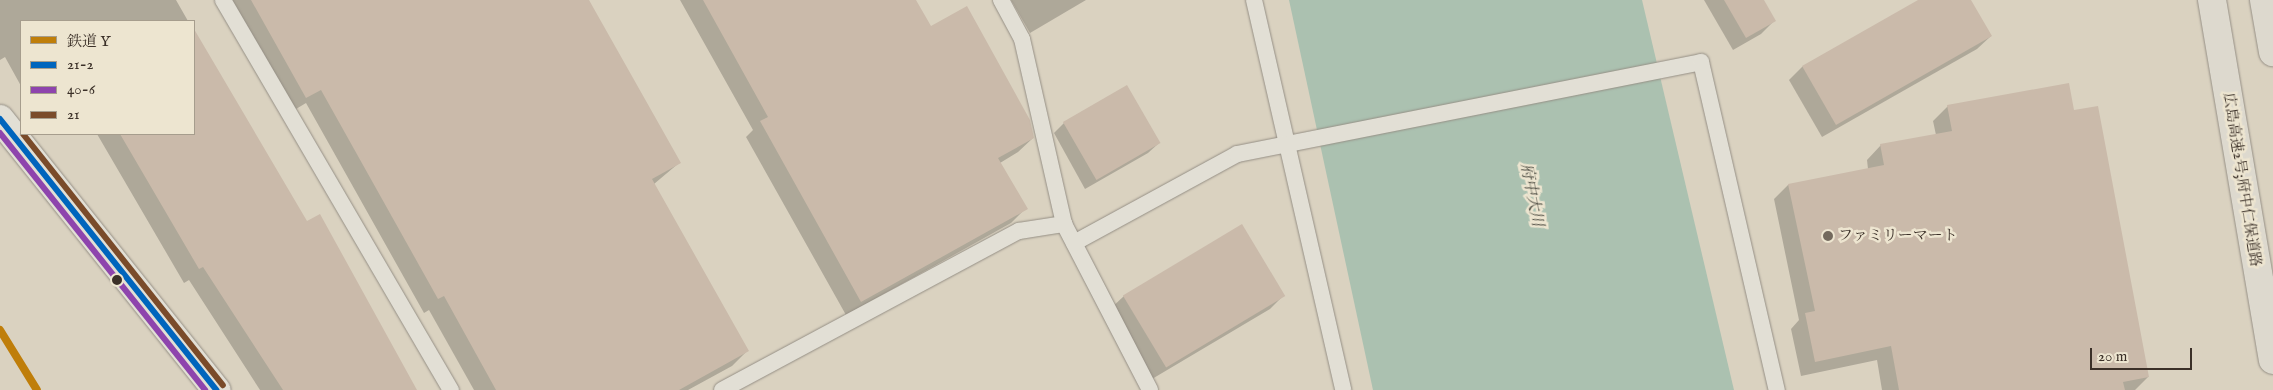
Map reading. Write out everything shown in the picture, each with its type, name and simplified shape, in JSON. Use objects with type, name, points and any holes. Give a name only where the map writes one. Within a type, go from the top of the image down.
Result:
[{"type":"highway","points":[[2198,0],[2255,260]]},
{"type":"highway","name":"広島高速2号;府中仁保道路","points":[[2212,0],[2273,360]]},
{"type":"highway","points":[[2264,0],[2273,52]]},
{"type":"main road","points":[[0,119],[216,390]]},
{"type":"lane","points":[[223,0],[451,390]]},
{"type":"lane","points":[[1000,0],[1022,39],[1064,224],[1150,390]]},
{"type":"lane","points":[[1254,0],[1343,390]]},
{"type":"lane","points":[[1074,244],[1237,154],[1286,142],[1700,62],[1777,390]]},
{"type":"lane","points":[[722,390],[1019,230],[1064,224]]},
{"type":"water","name":"府中大川","points":[[1289,0],[1642,0],[1734,390],[1373,390]]},
{"type":"building","points":[[251,0],[589,0],[681,163],[652,179],[749,351],[679,390],[496,390],[444,296],[438,299],[321,90],[306,98]]},
{"type":"building","points":[[703,0],[916,0],[931,26],[967,6],[1030,120],[1034,138],[998,158],[1028,209],[861,302],[760,121],[768,117]]},
{"type":"building","points":[[1724,0],[1764,0],[1776,21],[1746,38]]},
{"type":"building","points":[[1918,0],[1971,0],[1992,36],[1836,125],[1802,66]]},
{"type":"building","points":[[195,31],[307,221],[320,214],[417,390],[283,390],[203,267],[199,269],[121,135],[195,135]]},
{"type":"building","points":[[2069,83],[2074,110],[2098,106],[2149,377],[2123,382],[2125,390],[1899,390],[1891,346],[1815,362],[1805,313],[1815,311],[1788,184],[1884,165],[1880,144],[1952,131],[1947,105]]},
{"type":"building","points":[[1127,85],[1160,143],[1096,180],[1063,122]]},
{"type":"building","points":[[1242,224],[1285,296],[1166,368],[1123,296]]},
{"type":"rail line","name":"Y","points":[[0,330],[37,390]]},
{"type":"transit line","name":"21-2","points":[[0,119],[216,390]]},
{"type":"transit line","name":"40-6","points":[[0,133],[205,390]]},
{"type":"transit line","name":"21","points":[[24,135],[223,385]]},
{"type":"place","name":"ファミリーマート","points":[[1828,236]]}]
